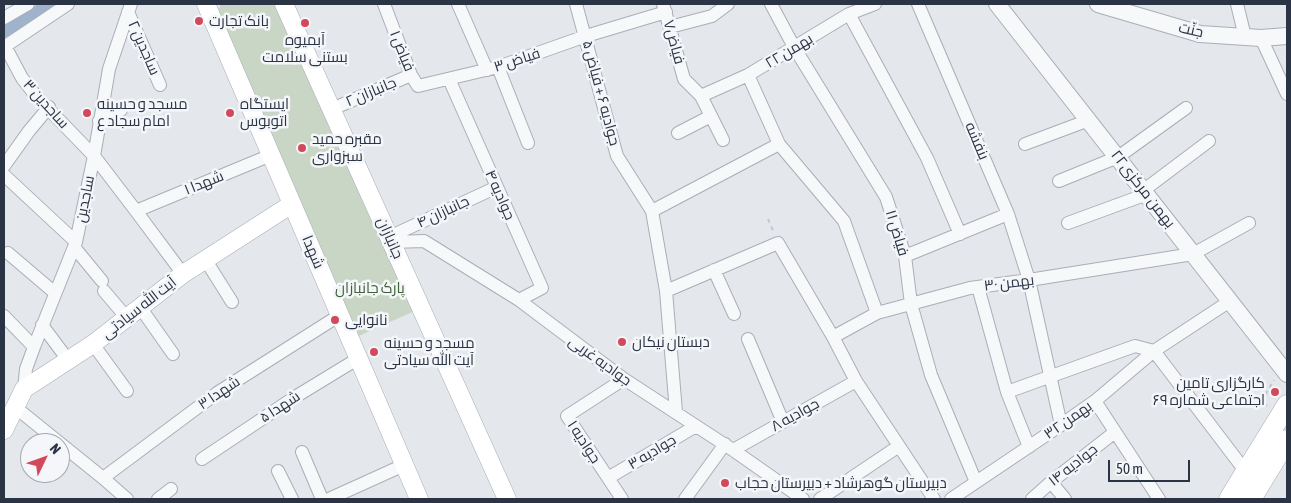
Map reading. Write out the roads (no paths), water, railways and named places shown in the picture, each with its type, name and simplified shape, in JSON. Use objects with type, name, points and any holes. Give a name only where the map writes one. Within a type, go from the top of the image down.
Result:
[{"type":"main road","name":"شهدا","points":[[206,4],[419,499]]},
{"type":"main road","name":"جانبازان","points":[[284,4],[507,499]]},
{"type":"main road","name":"آیت الله سیادتی","points":[[24,389],[92,344],[182,274],[292,204]]},
{"type":"main road","points":[[4,430],[24,389]]},
{"type":"main road","points":[[1229,499],[1284,410]]},
{"type":"main road","points":[[1251,499],[1287,440]]},
{"type":"street","points":[[4,18],[28,4]]},
{"type":"street","points":[[4,47],[68,4]]},
{"type":"street","name":"فیاض ۱","points":[[384,4],[411,75],[418,86],[493,68]]},
{"type":"street","name":"فیاض ۳","points":[[458,4],[493,68],[664,8]]},
{"type":"street","name":"جوادیه ۶ + فیاض ۵","points":[[576,4],[617,156],[652,210],[666,290],[676,412]]},
{"type":"street","points":[[670,27],[712,16],[728,4]]},
{"type":"street","name":"فیاض ۱۱","points":[[771,4],[794,47],[886,197],[905,256],[910,304],[931,375],[976,482]]},
{"type":"street","name":"بهمن ۲۲","points":[[701,96],[748,75],[849,14],[874,4]]},
{"type":"street","name":"بنفشه","points":[[918,4],[1008,214],[1029,280],[1062,425]]},
{"type":"street","name":"۲۲بهمن مرکزی","points":[[998,4],[1284,371]]},
{"type":"street","name":"جنّت","points":[[1098,4],[1200,34],[1262,38],[1287,36]]},
{"type":"street","points":[[1237,4],[1245,37]]},
{"type":"street","name":"ساجدین ۲","points":[[129,8],[160,85]]},
{"type":"street","name":"ساجدین","points":[[24,389],[26,369],[75,245],[94,156],[109,69],[129,8]]},
{"type":"street","name":"فیاض۷","points":[[664,8],[684,80],[701,96]]},
{"type":"street","points":[[849,14],[927,158],[960,234]]},
{"type":"street","points":[[1262,38],[1287,94]]},
{"type":"street","name":"ساجدین ۳","points":[[4,47],[22,78],[36,96],[49,107],[94,156],[182,274]]},
{"type":"street","points":[[493,68],[528,143]]},
{"type":"street","name":"جانبازان ۲","points":[[332,109],[411,75]]},
{"type":"street","points":[[748,75],[779,144],[844,221],[877,312]]},
{"type":"street","name":"جوادیه ۴","points":[[449,79],[542,288],[518,300]]},
{"type":"street","points":[[701,96],[723,140]]},
{"type":"street","points":[[4,166],[49,107]]},
{"type":"street","points":[[1059,181],[1118,158],[1186,108]]},
{"type":"street","points":[[99,121],[120,110]]},
{"type":"street","points":[[678,133],[711,116]]},
{"type":"street","points":[[1025,144],[1089,120]]},
{"type":"street","points":[[1068,223],[1145,192],[1209,141]]},
{"type":"street","points":[[652,210],[779,144]]},
{"type":"street","name":"شهدا ۱","points":[[136,211],[271,155]]},
{"type":"street","points":[[4,175],[75,245],[103,286],[133,312],[173,354]]},
{"type":"street","name":"جانبازان ۴","points":[[390,240],[497,187]]},
{"type":"street","points":[[905,256],[1008,214]]},
{"type":"street","name":"بهمن ۳۰","points":[[834,337],[877,312],[978,287],[1193,254],[1249,223]]},
{"type":"street","name":"جوادیه غربی","points":[[390,240],[424,241],[518,300],[624,379],[729,447],[803,499]]},
{"type":"street","points":[[666,290],[778,243],[834,337],[856,381],[934,499]]},
{"type":"street","points":[[8,253],[55,293]]},
{"type":"street","points":[[205,259],[232,302]]},
{"type":"street","points":[[714,270],[734,314]]},
{"type":"street","points":[[978,287],[1007,392],[1029,447]]},
{"type":"street","name":"بهمن ۳۲","points":[[951,499],[1062,425],[1154,351],[1230,301]]},
{"type":"street","name":"شهدا ۳","points":[[103,478],[217,393],[340,315]]},
{"type":"street","points":[[4,316],[34,347]]},
{"type":"street","points":[[42,326],[68,360]]},
{"type":"street","points":[[748,339],[783,422]]},
{"type":"street","points":[[92,344],[127,392]]},
{"type":"street","points":[[1007,392],[1135,346],[1154,351],[1246,472]]},
{"type":"street","name":"شهدا ۵","points":[[202,459],[236,435],[358,358]]},
{"type":"street","name":"جوادیه ۱","points":[[622,499],[567,416],[624,379]]},
{"type":"street","name":"جوادیه ۸","points":[[729,447],[783,422],[856,381]]},
{"type":"street","points":[[1094,401],[1159,499]]},
{"type":"street","points":[[15,407],[127,499]]},
{"type":"street","name":"جوادیه ۳","points":[[608,478],[696,426]]},
{"type":"street","name":"جوادیه ۱۴","points":[[1032,499],[1115,432]]},
{"type":"street","points":[[820,499],[899,446]]},
{"type":"street","points":[[685,499],[729,447]]},
{"type":"street","points":[[302,452],[322,499]]},
{"type":"street","points":[[329,499],[404,465]]},
{"type":"street","points":[[278,470],[292,499]]},
{"type":"street","points":[[1051,482],[1065,499]]},
{"type":"street","points":[[158,499],[171,489]]},
{"type":"waterway","points":[[4,32],[48,4]]},
{"type":"place","name":"بانک تجارت","points":[[199,21]]},
{"type":"place","name":"آبمیوه بستنی سلامت","points":[[305,23]]},
{"type":"place","name":"مسجد و حسینه امام سجاد ع","points":[[87,113]]},
{"type":"place","name":"ایستگاه اتوبوس","points":[[230,113]]},
{"type":"place","name":"مقبره حمید سبزواری","points":[[302,148]]},
{"type":"place","name":"نانوایی","points":[[335,320]]},
{"type":"place","name":"دبستان نیکان","points":[[622,342]]},
{"type":"place","name":"مسجد و حسینه آیت الله سیادتی","points":[[374,352]]},
{"type":"place","name":"کارگزاری تامین اجتماعی شماره ۶۹","points":[[1275,392]]},
{"type":"place","name":"دبیرستان گوهرشاد + دبیرستان حجاب","points":[[725,483]]},
{"type":"park label","name":"پارک جانبازان","points":[[370,288]]}]
